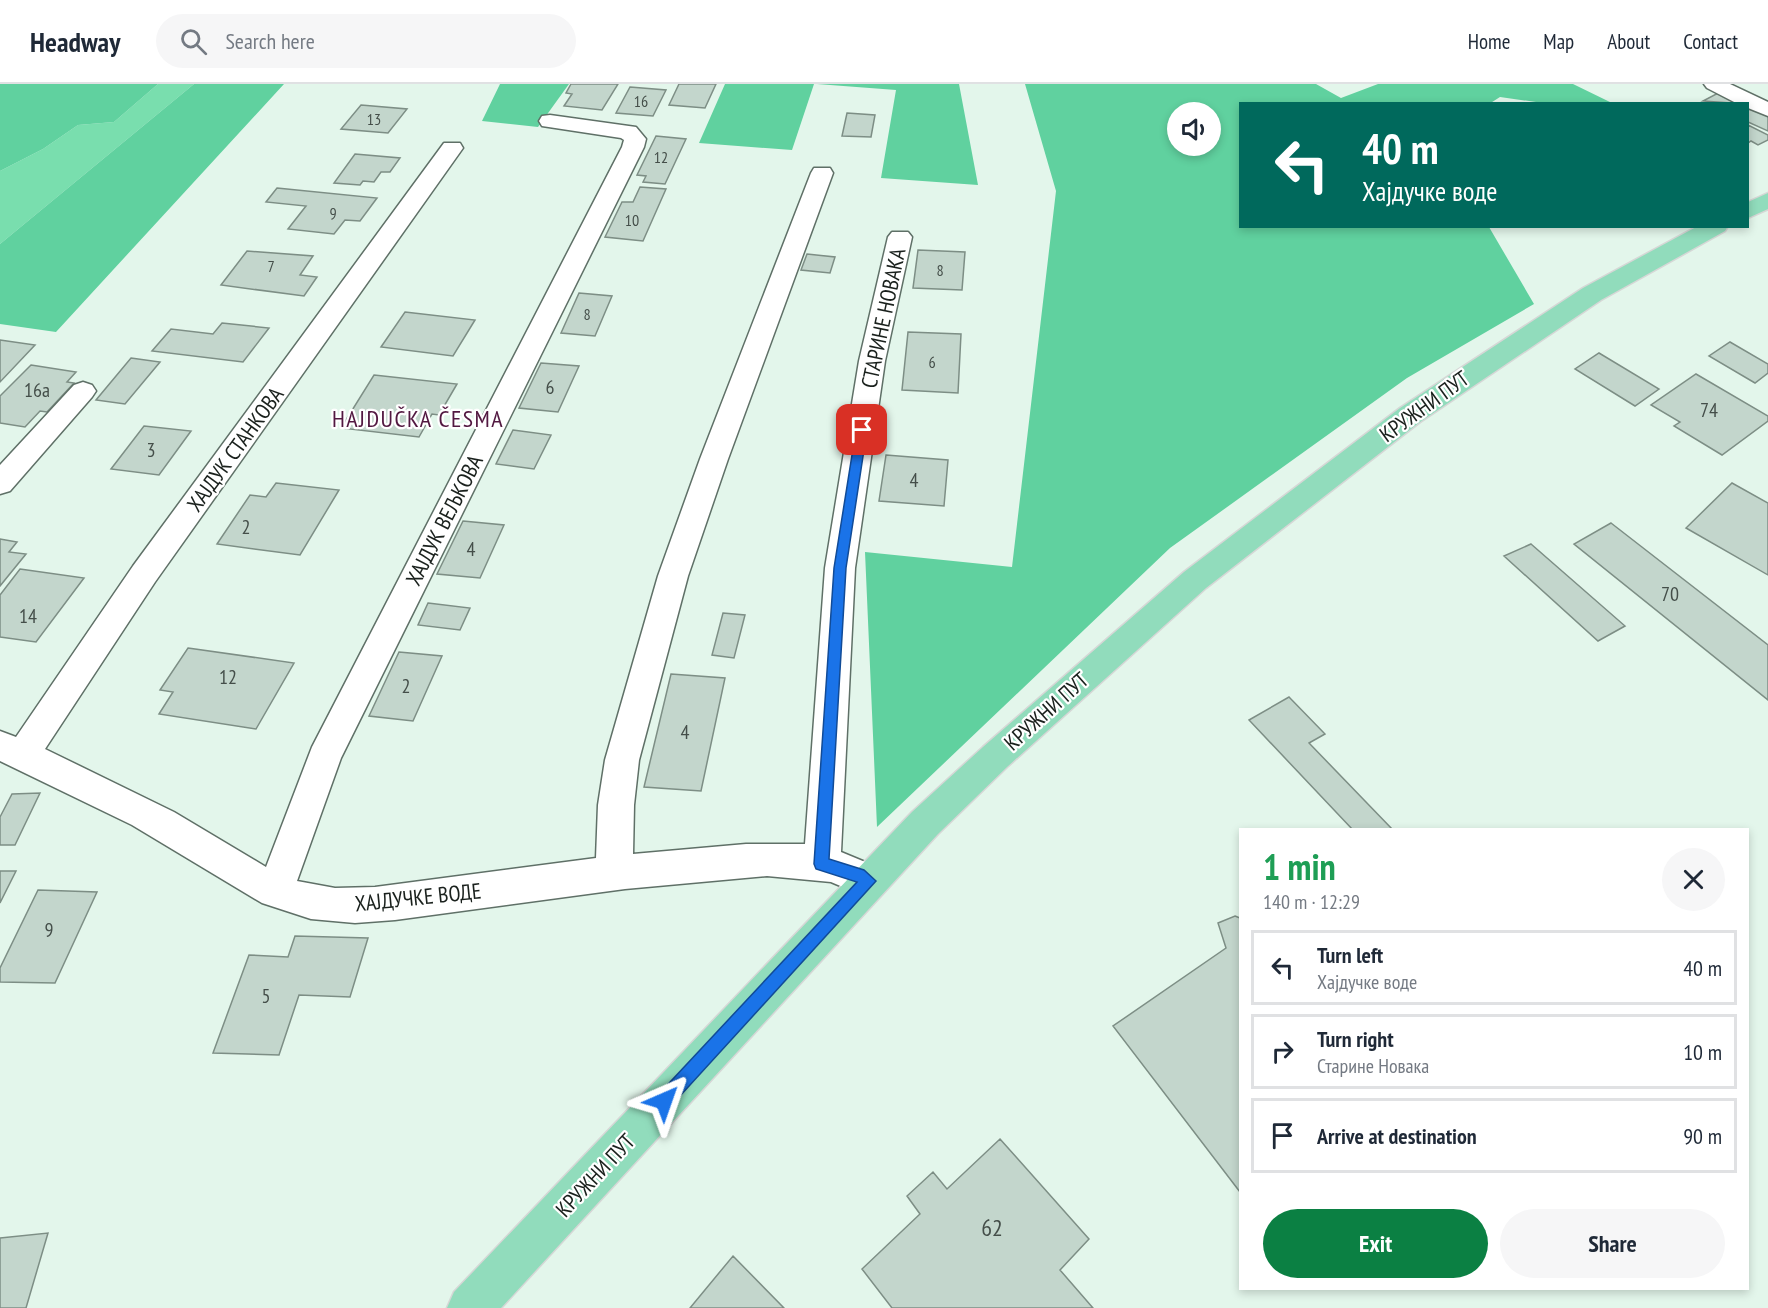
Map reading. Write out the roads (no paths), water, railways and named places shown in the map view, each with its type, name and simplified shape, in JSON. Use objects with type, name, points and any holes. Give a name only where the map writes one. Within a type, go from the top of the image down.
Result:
[{"type":"main road","points":[[1749,210],[1768,200]]},
{"type":"main road","name":"КРУЖНИ ПУТ","points":[[470,1308],[868,881],[995,756],[1195,580],[1457,382],[1592,294],[1713,228]]},
{"type":"street","points":[[1714,84],[1768,110]]},
{"type":"street","name":"ХАЈДУК ВЕЉКОВА","points":[[275,891],[324,758],[587,240],[635,139],[628,132],[550,122]]},
{"type":"street","name":"ХАЈДУК СТАНКОВА","points":[[12,750],[144,574],[452,148]]},
{"type":"street","points":[[614,872],[616,805],[622,760],[674,576],[714,459],[822,173]]},
{"type":"street","name":"СТАРИНЕ НОВАКА","points":[[822,864],[840,568],[873,361],[900,237]]},
{"type":"street","points":[[0,484],[83,391]]},
{"type":"street","name":"ХАЈДУЧКЕ ВОДЕ","points":[[12,750],[161,822],[275,891],[305,901],[335,905],[383,903],[614,872],[775,860],[822,864],[859,875],[868,881]]},
{"type":"district","name":"HAJDUČKA ČESMA","points":[[418,418]]}]
